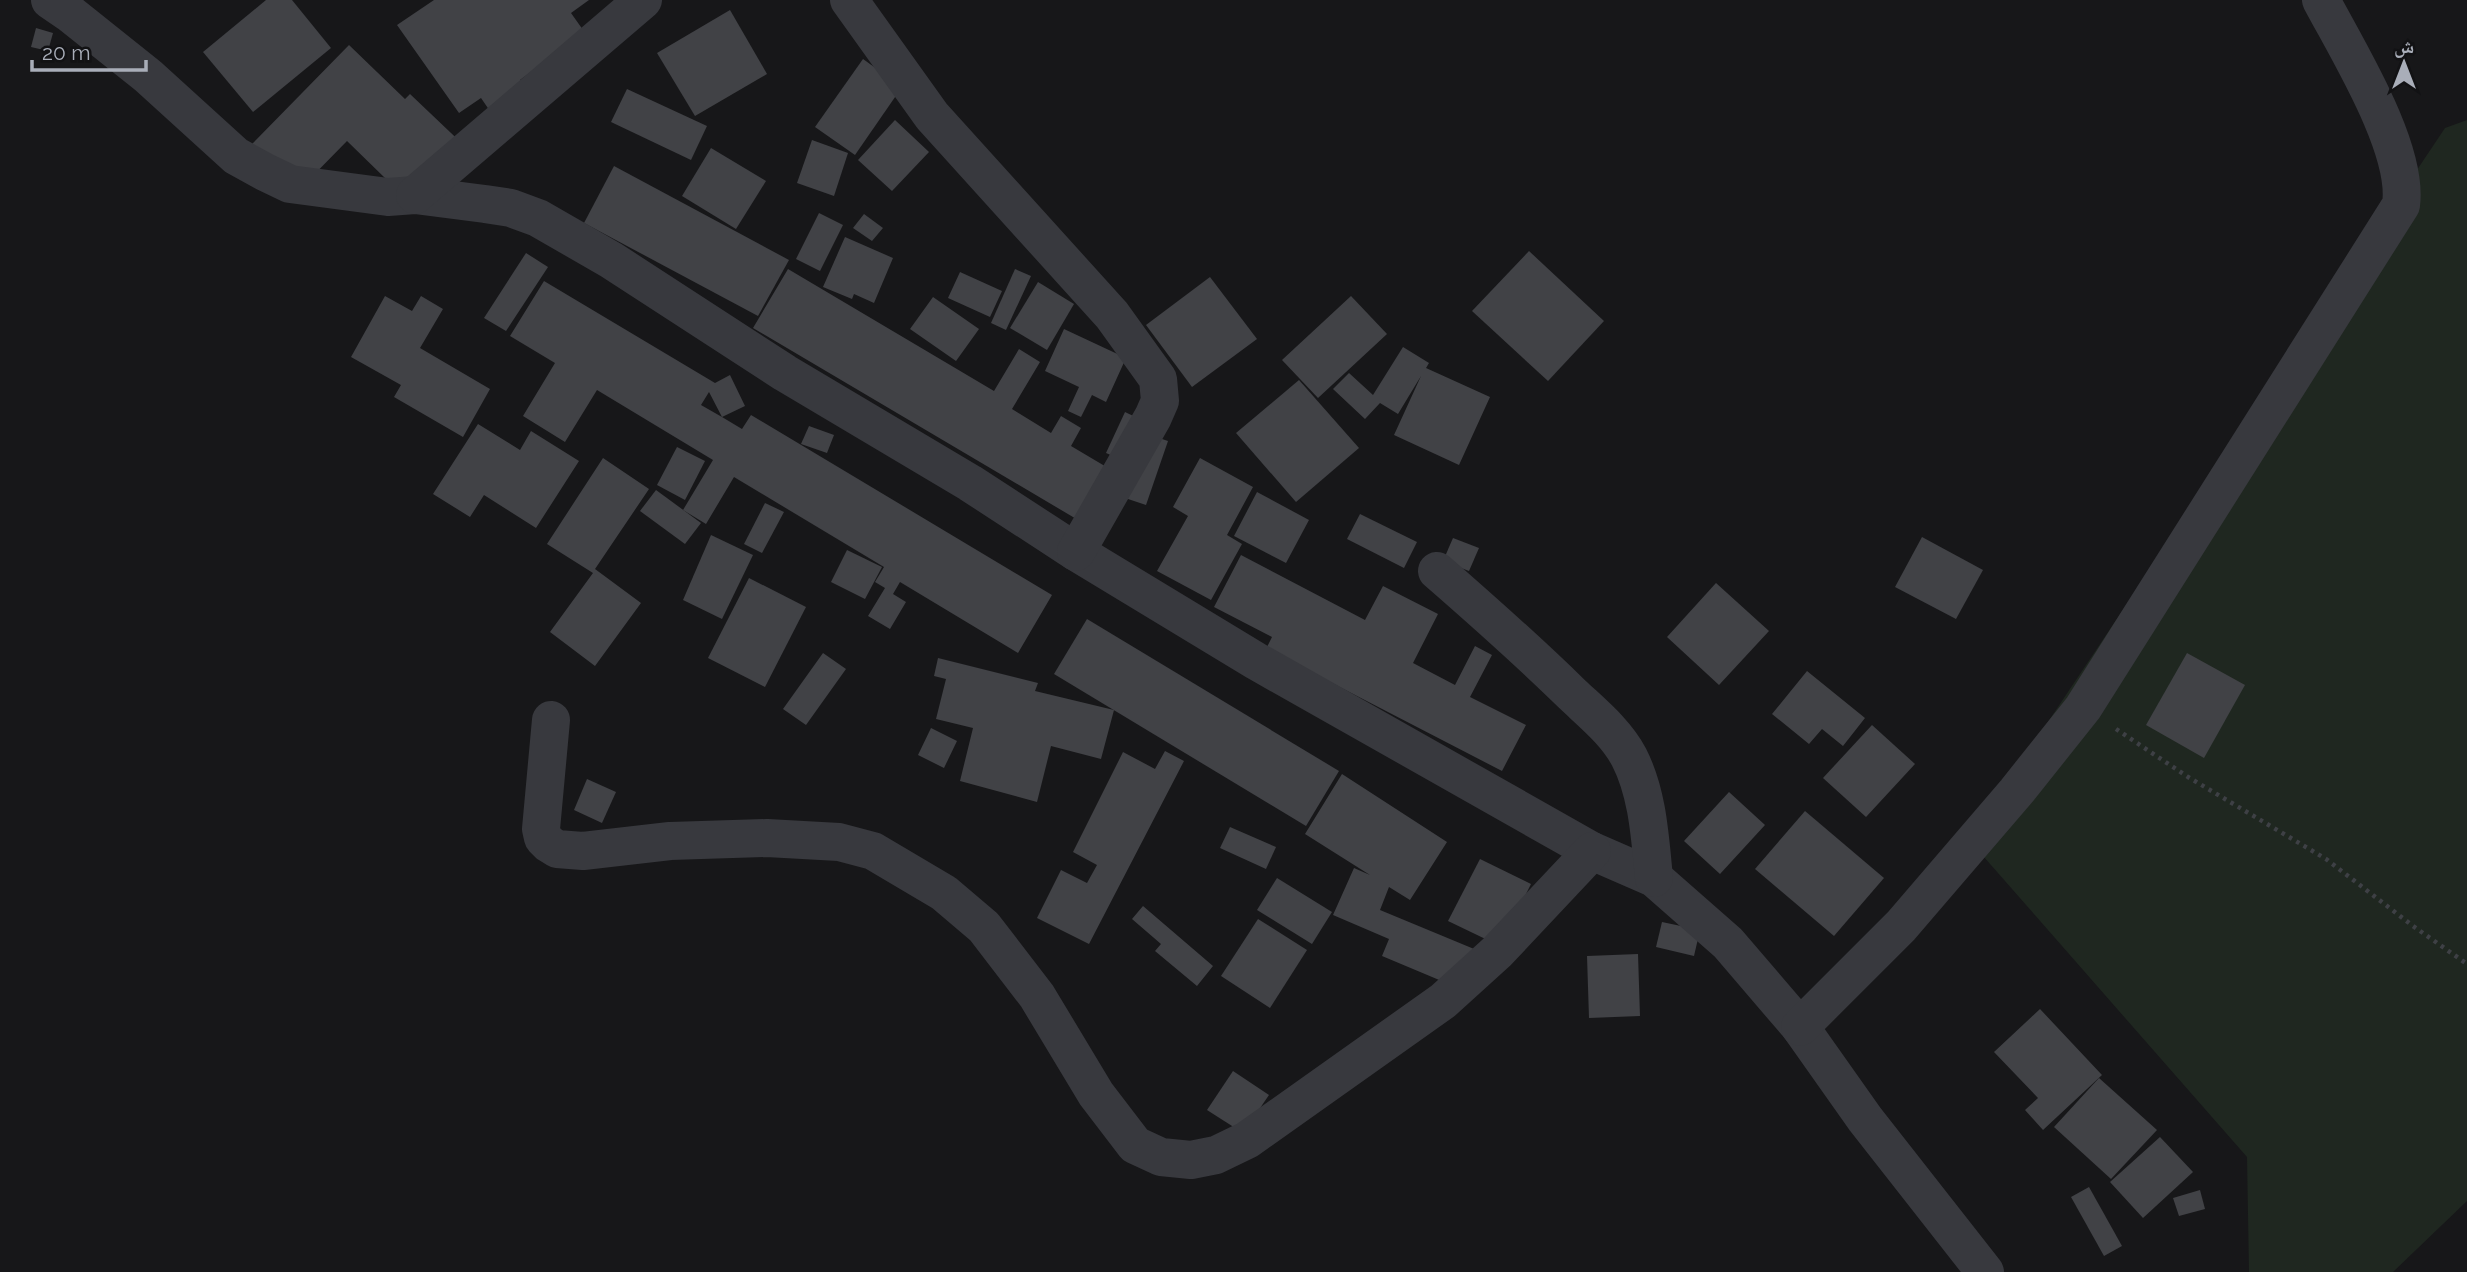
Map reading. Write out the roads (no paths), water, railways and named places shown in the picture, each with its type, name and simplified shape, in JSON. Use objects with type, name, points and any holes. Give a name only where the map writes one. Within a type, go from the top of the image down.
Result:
[{"type":"street","points":[[50,0],[148,76],[236,156],[265,172],[290,184],[313,188],[388,198],[415,195],[511,208],[538,218],[611,260],[785,373],[1256,661],[1592,851],[1654,878],[1728,943],[1800,1027],[1865,1119],[1985,1272]]},
{"type":"street","points":[[415,195],[643,0]]},
{"type":"street","points":[[849,0],[932,116],[1112,315],[1158,379],[1160,401],[1153,418],[1076,552]]},
{"type":"street","points":[[1800,1027],[1901,926],[2016,792],[2083,708],[2401,205],[2402,179],[2385,125],[2321,0]]},
{"type":"street","points":[[1437,571],[1509,633],[1613,734],[1629,758],[1641,790],[1647,816],[1654,878]]},
{"type":"street","points":[[551,720],[541,829],[543,838],[549,844],[557,849],[583,851],[670,841],[767,838],[839,842],[873,851],[944,893],[984,927],[1037,996],[1114,1120],[1135,1145],[1161,1157],[1191,1160],[1216,1155],[1247,1140],[1380,1047],[1443,1001],[1497,952],[1592,851]]}]
